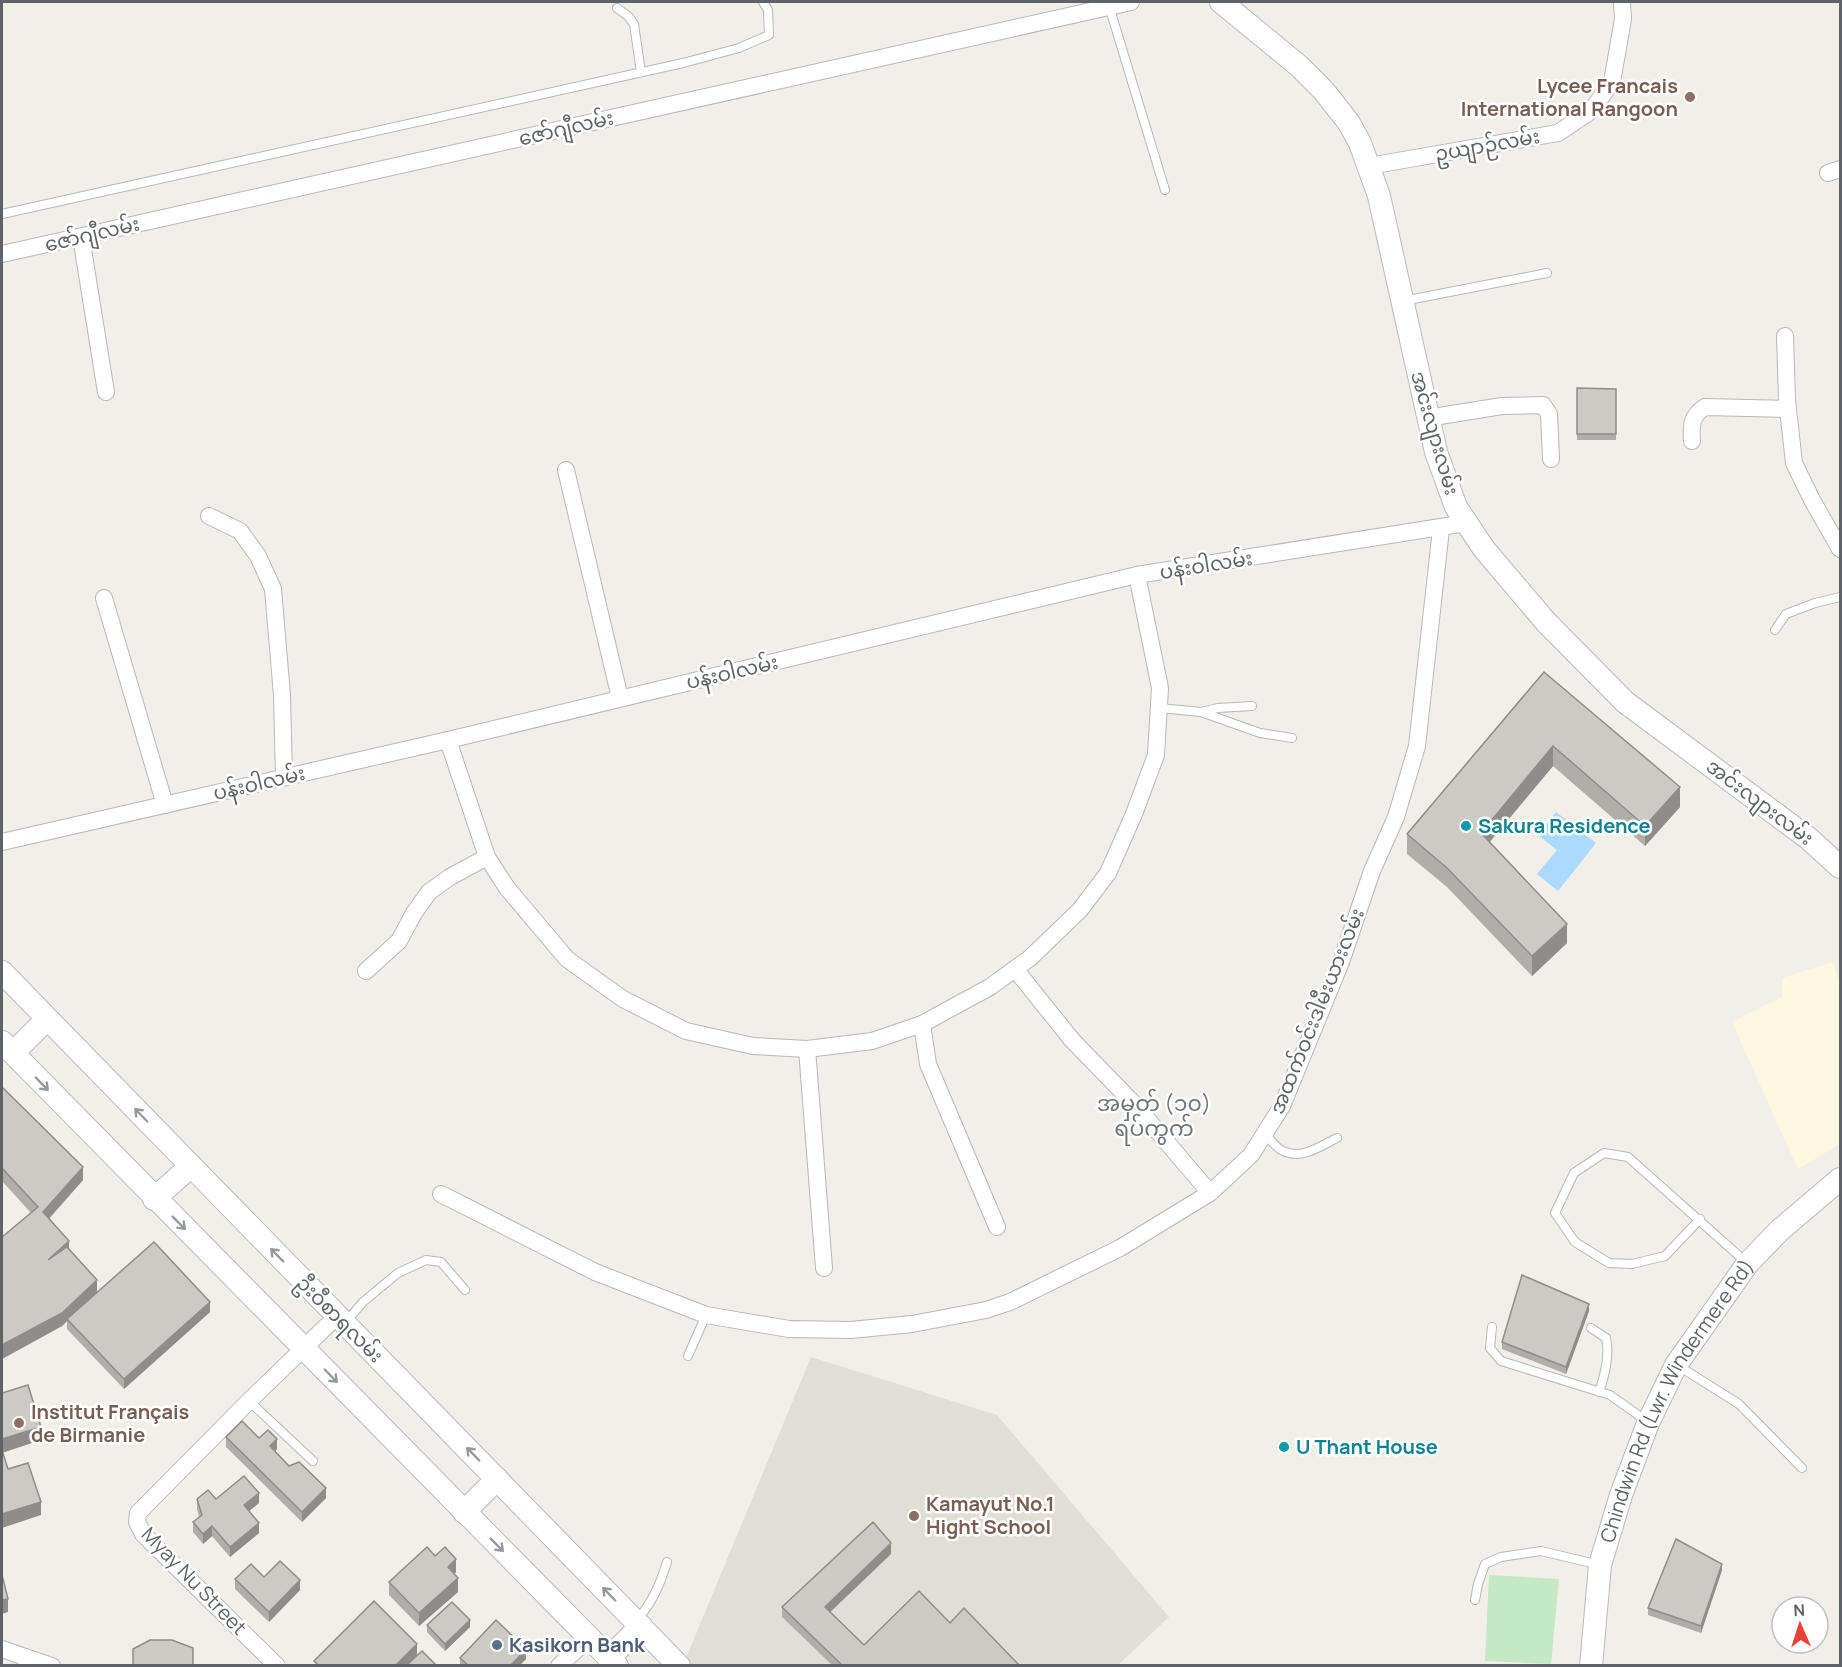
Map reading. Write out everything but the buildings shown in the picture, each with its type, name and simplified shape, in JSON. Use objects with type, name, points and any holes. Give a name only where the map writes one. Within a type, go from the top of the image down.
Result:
[{"type":"main road","name":"အင်းလျားလမ်း","points":[[1221,2],[1299,66],[1324,91],[1349,123],[1360,143],[1379,196],[1427,418],[1448,489],[1466,524],[1484,549],[1546,622],[1625,702],[1808,838],[1840,867]]},
{"type":"main road","name":"ဦးဝီစာရလမ်း","points":[[2,972],[679,1665]]},
{"type":"main road","points":[[47,1019],[7,1048],[613,1662],[638,1624]]},
{"type":"main road","points":[[154,1199],[191,1166]]},
{"type":"main road","name":"Chindwin Rd (Lwr. Windermere Rd)","points":[[1591,1665],[1600,1565],[1621,1495],[1648,1423],[1676,1365],[1748,1263],[1780,1230],[1840,1179]]},
{"type":"main road","points":[[464,1512],[497,1479]]},
{"type":"street","name":"ဇော်ဂျီလမ်း","points":[[2,254],[1131,2]]},
{"type":"street","name":"ဥယျာဉ်လမ်း","points":[[1369,166],[1558,133],[1591,111],[1612,82],[1623,19],[1622,2]]},
{"type":"street","points":[[81,237],[106,392]]},
{"type":"street","points":[[1785,336],[1788,409],[1794,464],[1840,549]]},
{"type":"street","points":[[1427,418],[1502,406],[1543,405],[1549,414],[1551,459]]},
{"type":"street","points":[[1692,441],[1691,423],[1697,412],[1705,407],[1788,409]]},
{"type":"street","points":[[566,470],[620,698]]},
{"type":"street","points":[[209,516],[240,531],[258,556],[273,589],[282,695],[284,777]]},
{"type":"street","name":"ပန်းဝါလမ်း","points":[[2,842],[448,740],[1137,575],[1466,524]]},
{"type":"street","name":"အထက်ဝင်းဒါမီးယားလမ်း","points":[[441,1194],[595,1272],[706,1315],[789,1329],[850,1330],[912,1324],[986,1310],[1010,1302],[1120,1248],[1210,1193],[1251,1155],[1282,1106],[1341,963],[1372,871],[1396,817],[1417,746],[1441,529]]},
{"type":"street","points":[[448,740],[487,856],[507,888],[567,959],[623,999],[686,1030],[753,1046],[807,1049],[872,1041],[922,1024],[990,987],[1030,958],[1080,910],[1108,873],[1156,756],[1160,688],[1137,575]]},
{"type":"street","points":[[104,598],[165,805]]},
{"type":"street","points":[[366,971],[399,941],[414,913],[429,892],[487,856]]},
{"type":"street","points":[[1015,969],[1072,1040],[1136,1106],[1210,1193]]},
{"type":"street","points":[[922,1024],[928,1064],[997,1227]]},
{"type":"street","points":[[807,1049],[824,1268]]},
{"type":"street","name":"Myay Nu Street","points":[[277,1665],[143,1534],[137,1522],[138,1513],[303,1348],[341,1320]]},
{"type":"street","points":[[560,1665],[589,1638]]},
{"type":"street","points":[[2,1649],[26,1661],[52,1665]]},
{"type":"lane","points":[[2,214],[641,72],[739,48],[769,35],[768,10],[764,2]]},
{"type":"lane","points":[[1109,6],[1166,190]]},
{"type":"lane","points":[[617,8],[634,24],[641,72]]},
{"type":"lane","points":[[1402,301],[1547,273]]},
{"type":"lane","points":[[1775,630],[1786,614],[1840,597]]},
{"type":"lane","points":[[1201,712],[1218,708],[1252,706]]},
{"type":"lane","points":[[1160,708],[1201,712],[1260,733],[1292,738]]},
{"type":"lane","points":[[1265,1134],[1282,1150],[1295,1154],[1305,1154],[1337,1138]]},
{"type":"lane","points":[[1700,1219],[1665,1256],[1632,1264],[1609,1263],[1575,1242],[1555,1213],[1574,1173],[1604,1153],[1628,1157],[1700,1219],[1748,1263]]},
{"type":"lane","points":[[341,1320],[387,1281],[426,1260],[441,1262],[465,1290]]},
{"type":"lane","points":[[687,1356],[706,1315]]},
{"type":"lane","points":[[1492,1327],[1490,1348],[1501,1360],[1610,1395],[1648,1423]]},
{"type":"lane","points":[[1591,1328],[1606,1338],[1609,1351],[1599,1392]]},
{"type":"lane","points":[[1676,1365],[1739,1404],[1802,1468]]},
{"type":"lane","points":[[249,1401],[313,1461]]},
{"type":"lane","points":[[1474,1600],[1485,1564],[1501,1557],[1541,1551],[1600,1565]]},
{"type":"lane","points":[[638,1624],[658,1588],[667,1562]]},
{"type":"shaded area","points":[[1833,962],[1840,987],[1840,1144],[1798,1169],[1732,1022],[1782,997],[1782,978]]},
{"type":"shaded area","name":"Kamayut No.1 Hight School","points":[[811,1357],[997,1415],[1169,1617],[1118,1665],[693,1666],[686,1658]]},
{"type":"green space","points":[[1489,1575],[1559,1579],[1551,1664],[1485,1661]]},
{"type":"water","points":[[1556,812],[1596,843],[1558,891],[1537,874],[1557,850],[1538,835]]},
{"type":"place","name":"Lycee Francais International Rangoon","points":[[1690,97]]},
{"type":"place","name":"Sakura Residence","points":[[1466,826]]},
{"type":"place","name":"Institut Français de Birmanie","points":[[19,1423]]},
{"type":"place","name":"U Thant House","points":[[1284,1447]]},
{"type":"place","name":"Kamayut No.1 Hight School","points":[[914,1516]]},
{"type":"place","name":"Kasikorn Bank","points":[[497,1645]]},
{"type":"district","name":"အမှတ် (၁၀) ရပ်ကွက်","points":[[1154,1116]]}]
